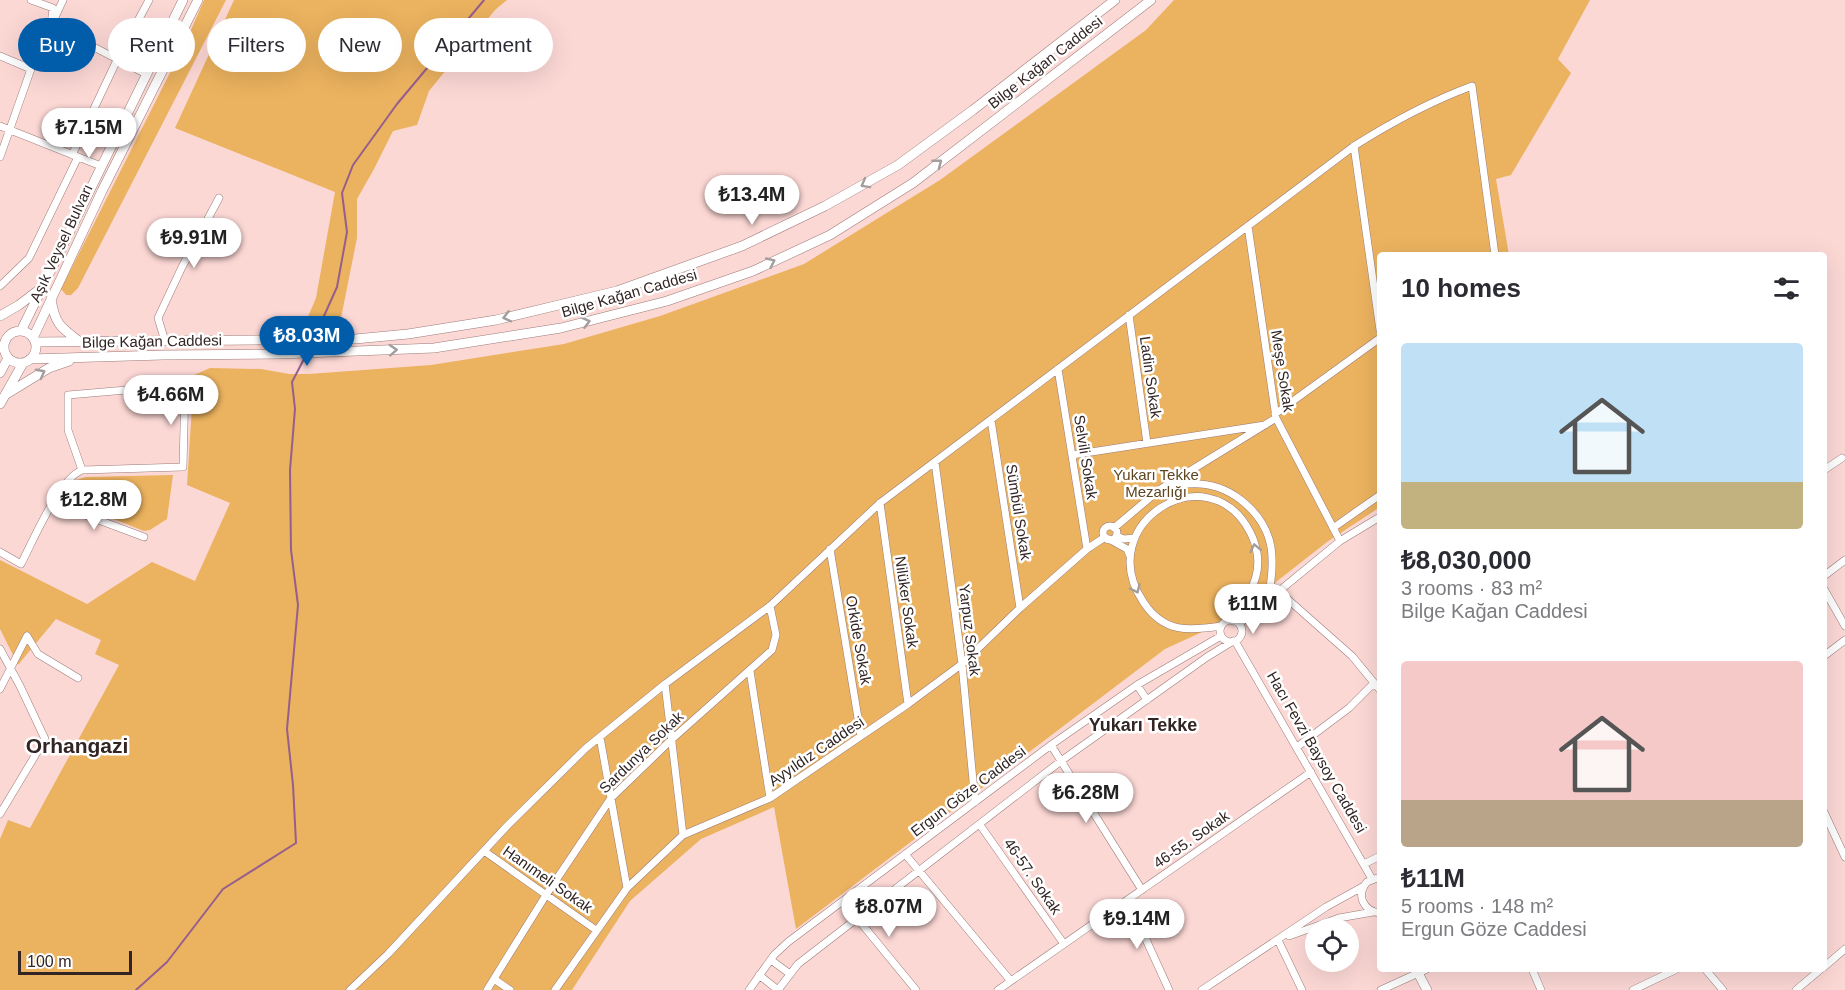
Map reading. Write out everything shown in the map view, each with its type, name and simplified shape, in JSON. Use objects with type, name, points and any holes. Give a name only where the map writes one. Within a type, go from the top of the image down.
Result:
[{"type":"main road","name":"Aşık Veysel Bulvarı","points":[[17,332],[46,284],[183,0]]},
{"type":"main road","name":"Aşık Veysel Bulvarı","points":[[34,340],[102,191],[198,0]]},
{"type":"main road","name":"Bilge Kağan Caddesi","points":[[34,340],[80,342],[337,339],[408,334],[496,320],[617,291],[742,246],[825,206],[898,165],[1115,0]]},
{"type":"main road","name":"Bilge Kağan Caddesi","points":[[26,361],[80,357],[335,353],[435,348],[561,328],[667,301],[753,271],[830,235],[913,183],[1151,0]]},
{"type":"main road","points":[[0,316],[19,305],[46,284]]},
{"type":"main road","points":[[51,299],[55,319],[80,342]]},
{"type":"main road","points":[[0,332],[17,332],[34,340],[35,352],[26,361],[2,399]]},
{"type":"main road","points":[[0,373],[5,340],[17,332]]},
{"type":"main road","points":[[4,355],[16,363],[26,361]]},
{"type":"main road","points":[[2,399],[49,368],[80,357]]},
{"type":"main road","points":[[1420,972],[1427,990]]},
{"type":"street","points":[[30,0],[53,8],[52,18]]},
{"type":"street","points":[[54,18],[63,0]]},
{"type":"street","points":[[139,18],[149,0]]},
{"type":"street","points":[[0,56],[18,64]]},
{"type":"street","points":[[0,157],[30,72]]},
{"type":"street","points":[[0,286],[29,258],[112,72]]},
{"type":"street","points":[[142,72],[146,74]]},
{"type":"street","points":[[350,990],[388,954],[578,755],[665,684],[770,606],[880,503],[1354,146],[1409,112],[1472,86],[1495,252]]},
{"type":"street","points":[[0,126],[101,166]]},
{"type":"street","points":[[1354,146],[1377,309]]},
{"type":"street","points":[[165,341],[158,318],[219,198]]},
{"type":"street","name":"Meşe Sokak","points":[[1248,226],[1275,416],[1340,541]]},
{"type":"street","name":"Ladin Sokak","points":[[1129,315],[1147,443]]},
{"type":"street","name":"Ayyıldız Caddesi","points":[[555,990],[627,888],[683,835],[770,798],[908,704],[962,664],[1020,608],[1087,549],[1111,535],[1165,486],[1265,424],[1377,340]]},
{"type":"street","name":"Selvili Sokak","points":[[1058,369],[1087,549]]},
{"type":"street","points":[[0,552],[21,564],[52,502],[74,473],[82,470],[183,468],[185,385],[68,395],[68,430],[82,470]]},
{"type":"street","name":"Sümbül Sokak","points":[[991,420],[1020,608]]},
{"type":"street","points":[[1072,455],[1265,424]]},
{"type":"street","points":[[1827,468],[1842,458]]},
{"type":"street","name":"Yarpuz Sokak","points":[[935,462],[962,664],[975,802]]},
{"type":"street","points":[[1165,486],[1201,484],[1223,489],[1251,509],[1266,532],[1271,548],[1271,585],[1267,602]]},
{"type":"street","points":[[1333,528],[1377,497]]},
{"type":"street","points":[[759,975],[778,990],[798,964],[1061,761],[1241,634],[1236,622],[1258,567],[1252,536],[1240,517],[1231,509],[1214,500],[1204,498],[1177,499],[1165,504],[1149,516],[1134,538],[1130,557]]},
{"type":"street","points":[[52,502],[144,537]]},
{"type":"street","name":"Nilüker Sokak","points":[[880,503],[908,704]]},
{"type":"street","points":[[1111,535],[1127,549],[1132,582],[1137,593],[1156,618],[1179,628],[1191,630],[1236,622],[1267,602],[1340,541],[1377,520]]},
{"type":"street","points":[[1111,535],[1124,539],[1134,538]]},
{"type":"street","name":"Orkide Sokak","points":[[830,549],[861,736]]},
{"type":"street","points":[[1827,574],[1845,560]]},
{"type":"street","points":[[1271,585],[1352,656],[1377,686]]},
{"type":"street","points":[[1827,594],[1845,626]]},
{"type":"street","name":"Sardunya Sokak","points":[[487,990],[546,895],[611,798],[671,740],[772,650],[775,644],[774,621],[770,606]]},
{"type":"street","points":[[1221,626],[1221,636],[1227,641],[1234,641]]},
{"type":"street","points":[[0,689],[27,636],[38,654],[78,678]]},
{"type":"street","name":"Ergun Göze Caddesi","points":[[749,990],[771,960],[788,942],[905,854],[1137,685],[1221,636]]},
{"type":"street","points":[[1827,654],[1845,640]]},
{"type":"street","name":"Hacı Fevzi Baysoy Caddesi","points":[[1234,641],[1364,864],[1376,878]]},
{"type":"street","points":[[0,649],[45,739],[1,810]]},
{"type":"street","points":[[750,671],[770,798]]},
{"type":"street","points":[[1153,676],[1162,689]]},
{"type":"street","points":[[1296,747],[1349,708],[1374,683]]},
{"type":"street","points":[[665,684],[683,835]]},
{"type":"street","points":[[1137,685],[1147,700]]},
{"type":"street","points":[[600,737],[627,888]]},
{"type":"street","points":[[1052,745],[1142,890]]},
{"type":"street","name":"46-55. Sokak","points":[[998,990],[1311,772]]},
{"type":"street","points":[[1827,818],[1845,857]]},
{"type":"street","name":"46-57. Sokak","points":[[980,825],[1064,944]]},
{"type":"street","name":"Hanımeli Sokak","points":[[484,851],[596,930]]},
{"type":"street","points":[[905,854],[1010,980]]},
{"type":"street","points":[[1364,864],[1377,858]]},
{"type":"street","points":[[1202,990],[1326,907],[1376,878]]},
{"type":"street","points":[[1364,886],[1361,894],[1363,903],[1377,914]]},
{"type":"street","points":[[1128,900],[1169,990]]},
{"type":"street","points":[[843,901],[915,990]]},
{"type":"street","points":[[1278,940],[1319,924],[1377,914]]},
{"type":"street","points":[[1278,940],[1302,990]]},
{"type":"street","points":[[1827,965],[1845,949]]},
{"type":"street","points":[[771,960],[790,974]]},
{"type":"street","points":[[1381,990],[1415,972]]},
{"type":"street","points":[[1533,972],[1541,990]]},
{"type":"street","points":[[1633,990],[1671,972]]},
{"type":"street","points":[[1708,972],[1723,990]]},
{"type":"street","points":[[1796,990],[1818,972]]},
{"type":"street","points":[[494,979],[510,990]]},
{"type":"green space","points":[[204,0],[226,0],[217,18],[207,18],[207,37],[195,60],[195,21]]},
{"type":"green space","points":[[234,0],[507,0],[488,18],[414,18],[414,72],[444,72],[429,91],[417,125],[393,131],[357,199],[357,238],[340,323],[307,319],[316,298],[335,192],[175,128],[207,59],[207,72],[306,72],[306,18],[226,18]]},
{"type":"green space","name":"Yukarı Tekke Mezarlığı","points":[[1174,0],[1590,0],[1558,59],[1571,73],[1511,175],[1496,179],[1508,252],[1377,252],[1377,509],[1327,542],[1276,582],[1250,610],[1165,649],[796,929],[774,807],[701,839],[630,901],[572,990],[0,990],[0,839],[8,820],[30,828],[119,665],[95,654],[101,640],[56,619],[18,665],[0,629],[0,560],[87,604],[152,562],[195,581],[230,503],[187,485],[194,375],[210,368],[261,369],[289,374],[309,374],[431,365],[564,344],[660,316],[804,264],[940,180],[1146,30]]},
{"type":"green space","points":[[170,72],[189,72],[78,288],[71,295],[66,295],[61,289]]},
{"type":"green space","points":[[173,475],[167,519],[150,530],[144,531],[73,503],[69,495],[76,480],[86,477]]},
{"type":"waterway","points":[[315,336],[337,287],[347,232],[342,193],[353,165],[397,104],[484,0]]},
{"type":"waterway","points":[[136,990],[167,962],[223,889],[296,843],[287,729],[298,605],[291,550],[290,470],[295,409],[292,382],[305,357]]},
{"type":"district","name":"Yukarı Tekke","points":[[1143,725]]},
{"type":"district","name":"Orhangazi","points":[[77,745]]}]
